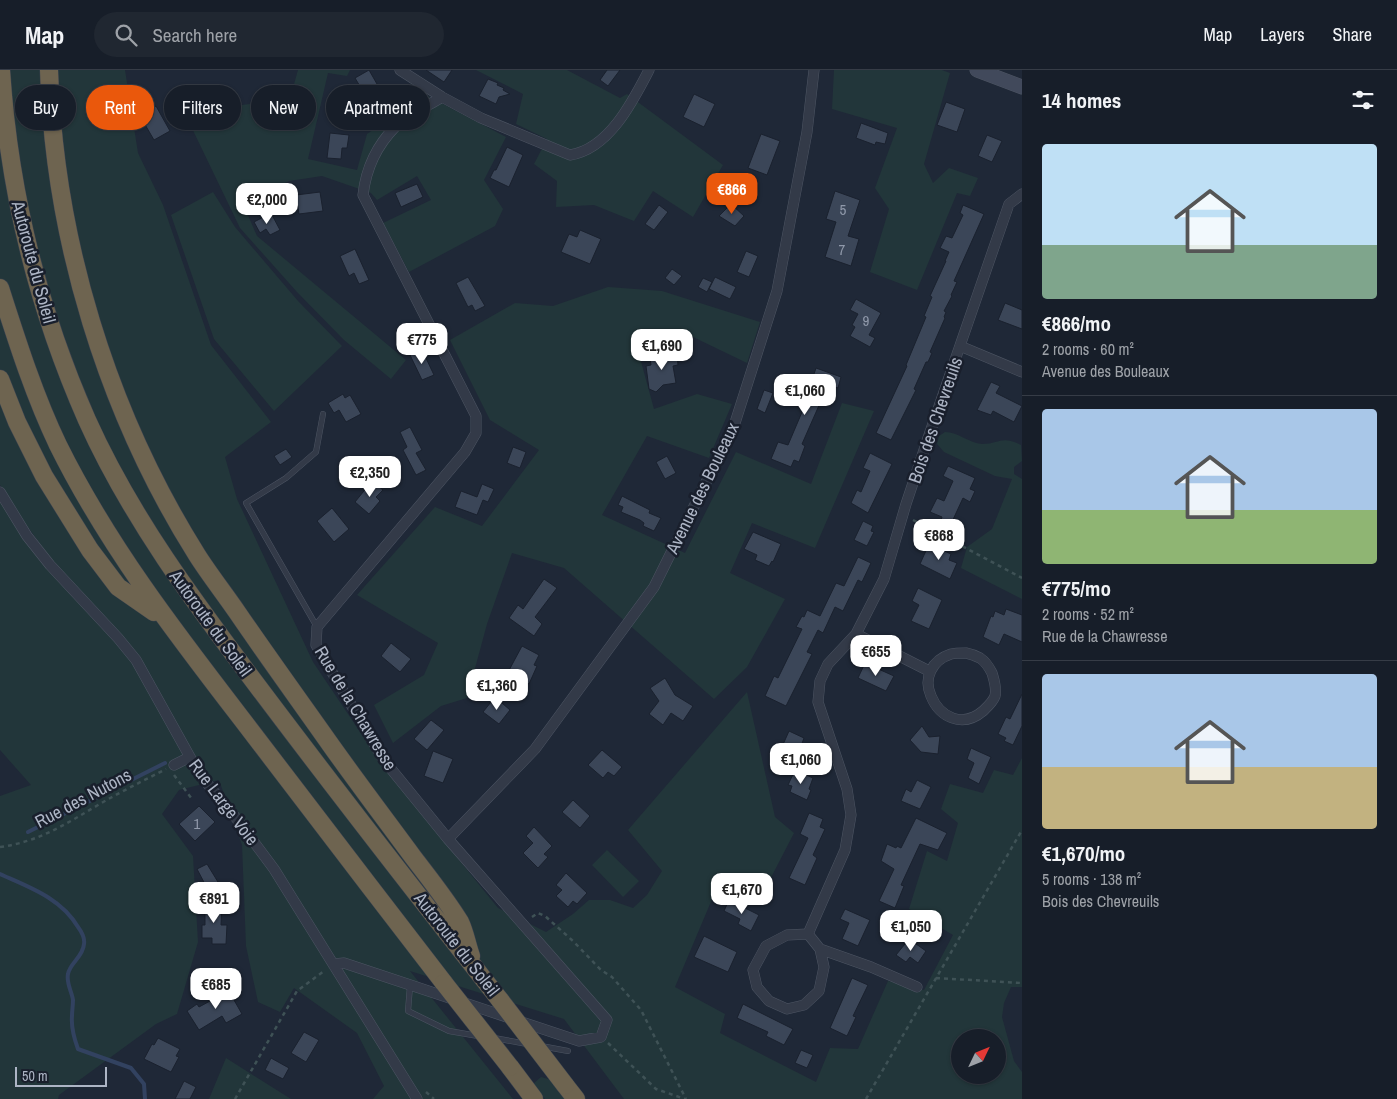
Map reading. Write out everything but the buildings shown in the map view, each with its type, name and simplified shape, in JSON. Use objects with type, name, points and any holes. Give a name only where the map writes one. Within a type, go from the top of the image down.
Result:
[{"type":"highway","name":"Autoroute du Soleil","points":[[0,70],[11,170],[26,242],[42,301],[87,421],[121,487],[157,548],[201,611],[282,719],[576,1099]]},
{"type":"highway","points":[[49,70],[54,139],[62,202],[76,269],[102,355],[143,455],[197,555],[332,747],[426,873],[461,924],[475,968]]},
{"type":"highway","name":"Autoroute du Soleil","points":[[0,288],[34,387],[57,443],[85,497],[110,538],[165,619],[534,1099]]},
{"type":"highway","points":[[0,379],[16,422],[44,476],[90,550],[118,587],[165,619]]},
{"type":"main road","points":[[977,70],[1022,87]]},
{"type":"street","points":[[400,70],[442,97],[481,118],[570,155],[578,154],[585,150],[611,131],[622,118],[650,70]]},
{"type":"street","name":"Avenue des Bouleaux","points":[[448,839],[535,749],[654,587],[734,426],[778,292],[807,132],[814,70]]},
{"type":"street","name":"Rue de la Chawresse","points":[[442,97],[396,125],[371,159],[364,180],[363,195],[476,416],[476,433],[465,452],[317,627],[316,644],[383,759],[448,839],[607,1020],[601,1036]]},
{"type":"street","name":"Bois des Chevreuils","points":[[808,934],[846,850],[851,815],[846,789],[818,702],[820,681],[828,664],[856,634],[884,579],[903,515],[1009,204],[1022,194]]},
{"type":"street","name":"Bois des Chevreuils","points":[[960,346],[1022,372]]},
{"type":"street","name":"Rue Large Voie","points":[[0,492],[27,536],[50,565],[136,660],[200,775],[236,818],[274,869],[418,1099]]},
{"type":"street","points":[[856,634],[929,671]]},
{"type":"street","points":[[966,653],[980,658],[989,667],[995,682],[995,696],[990,705],[978,715],[965,720],[954,718],[944,714],[934,703],[928,690],[929,671],[951,654],[966,653]]},
{"type":"street","points":[[171,767],[190,757]]},
{"type":"street","points":[[808,934],[820,948],[824,967],[819,991],[804,1005],[787,1009],[769,1001],[757,987],[753,970],[766,946],[788,935],[808,934]]},
{"type":"street","points":[[820,948],[918,987]]},
{"type":"street","points":[[333,964],[344,963],[579,1041],[601,1036]]},
{"type":"lane","points":[[317,627],[246,503],[286,478],[316,452],[323,414]]},
{"type":"lane","points":[[410,986],[408,1011],[449,1031],[568,1051]]},
{"type":"path","points":[[903,515],[1022,578]]},
{"type":"path","points":[[171,767],[192,799]]},
{"type":"path","name":"Rue des Nutons","points":[[0,847],[17,844],[60,828],[125,790],[171,767]]},
{"type":"path","points":[[866,1099],[1022,830]]},
{"type":"path","points":[[522,924],[538,913],[545,916],[601,970],[612,977],[641,1010],[686,1099]]},
{"type":"path","points":[[235,1099],[298,990],[333,964]]},
{"type":"path","points":[[936,978],[1022,983]]},
{"type":"path","points":[[601,1036],[656,1089],[686,1099]]},
{"type":"green space","points":[[0,70],[125,70],[127,85],[86,85],[86,130],[134,130],[138,153],[163,205],[211,345],[271,422],[225,457],[237,499],[313,662],[383,766],[498,908],[546,932],[573,914],[589,900],[610,900],[633,908],[647,895],[662,871],[628,830],[747,692],[775,817],[794,833],[760,899],[718,885],[675,987],[725,1014],[720,1033],[816,1082],[830,1048],[858,1049],[888,981],[924,990],[953,935],[909,909],[927,851],[947,861],[958,823],[941,809],[950,784],[983,793],[994,770],[1013,775],[1022,758],[1022,987],[1011,987],[1004,1003],[1002,1017],[1005,1029],[951,1029],[951,1084],[1006,1084],[1006,1032],[1014,1061],[1022,1072],[1022,1099],[624,1099],[564,1019],[410,971],[513,1099],[373,1099],[384,1086],[357,1033],[294,988],[280,1012],[258,1002],[246,946],[242,845],[219,780],[179,790],[162,814],[193,856],[198,942],[177,1014],[156,1024],[59,1095],[58,1099],[0,1099],[0,796],[31,785],[0,750],[0,498],[40,561],[84,606],[0,485]]},
{"type":"green space","points":[[298,70],[350,70],[347,76],[328,73],[316,125],[316,85],[294,85]]},
{"type":"green space","points":[[476,70],[567,70],[620,98],[627,94],[723,165],[693,217],[653,191],[634,221],[594,205],[556,207],[557,181],[534,164],[547,139],[516,124],[523,94]]},
{"type":"green space","points":[[834,70],[942,70],[950,73],[924,164],[933,183],[949,168],[978,178],[970,196],[957,193],[917,290],[870,272],[889,209],[875,188],[897,128],[832,109]]},
{"type":"green space","points":[[430,97],[506,137],[484,180],[503,209],[495,226],[409,272],[383,223],[431,200],[417,176],[377,200],[371,193],[322,176],[289,181],[243,204],[257,236],[406,360],[391,379],[344,340],[297,292],[240,228],[193,130],[241,130],[241,105],[250,104],[251,130],[315,130],[308,159],[357,170],[367,134],[373,130],[430,130]]},
{"type":"green space","points":[[213,192],[235,227],[298,301],[342,346],[274,411],[214,339],[171,215]]},
{"type":"green space","points":[[608,287],[662,291],[760,322],[747,363],[691,336],[637,347],[654,409],[697,394],[732,404],[709,458],[647,436],[602,515],[685,553],[736,452],[811,484],[842,403],[874,411],[815,548],[752,523],[730,573],[785,599],[747,667],[714,699],[564,568],[512,553],[487,624],[467,698],[441,706],[393,743],[374,705],[424,675],[438,643],[357,595],[435,507],[482,526],[539,450],[490,420],[450,340],[515,303],[553,306]]},
{"type":"green space","points":[[945,432],[950,432],[982,444],[1005,440],[1021,445],[1022,461],[1014,467],[1014,474],[1022,479],[1022,599],[961,568],[967,547],[992,529],[1012,479],[995,476],[944,452],[937,444],[939,436]]},
{"type":"green space","points":[[607,850],[639,881],[623,897],[592,865]]},
{"type":"green space","points":[[226,1058],[291,1099],[209,1099]]},
{"type":"green space","points":[[541,1077],[552,1080],[566,1099],[545,1099],[533,1084]]},
{"type":"waterway","points":[[28,832],[165,763]]},
{"type":"waterway","points":[[0,874],[44,894],[63,908],[79,929],[84,939],[83,949],[71,966],[68,977],[73,1000],[72,1028],[78,1049],[131,1068],[144,1084],[145,1099]]}]
